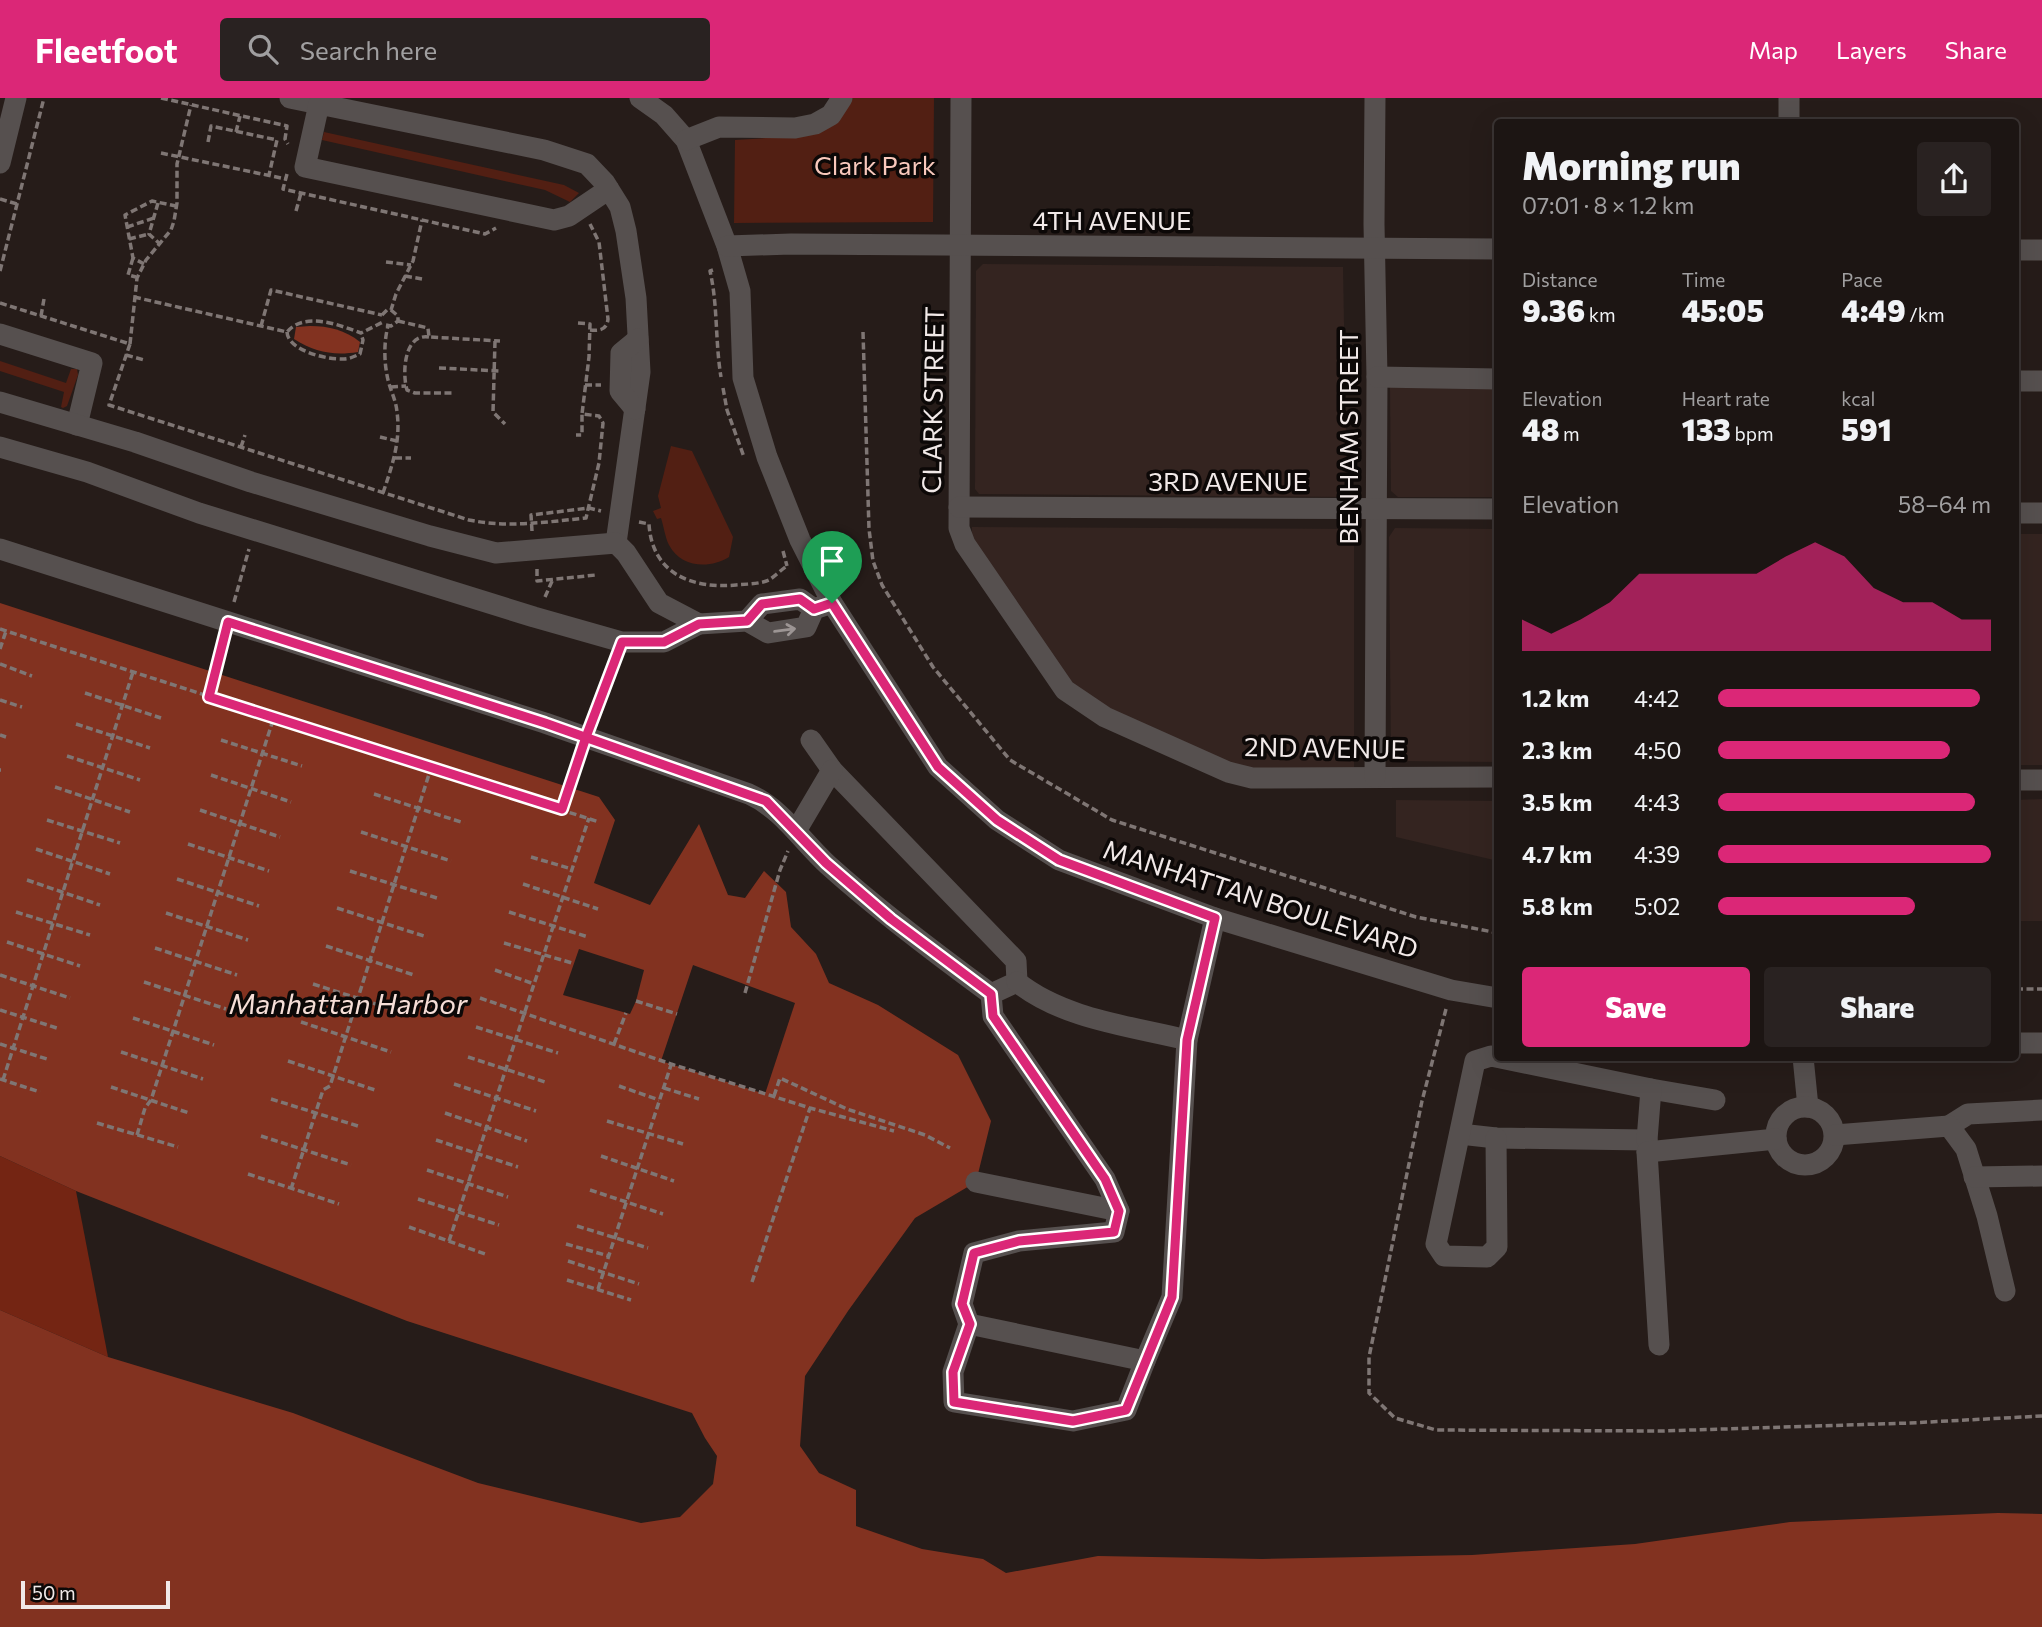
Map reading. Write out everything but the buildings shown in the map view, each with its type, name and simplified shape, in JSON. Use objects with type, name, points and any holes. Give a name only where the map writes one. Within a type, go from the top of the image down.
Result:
[{"type":"street","points":[[0,163],[16,98]]},
{"type":"street","points":[[290,98],[544,150],[587,164],[609,189],[620,207],[626,231],[636,298],[640,372],[616,543]]},
{"type":"street","points":[[640,98],[664,115],[686,140],[719,127],[796,128],[815,124],[831,115],[842,98]]},
{"type":"street","name":"CLARK STREET","points":[[961,98],[959,528],[965,544],[1054,674]]},
{"type":"street","name":"BENHAM STREET","points":[[1375,98],[1375,777]]},
{"type":"street","points":[[1789,98],[1789,119]]},
{"type":"street","points":[[319,104],[305,167],[554,220],[569,216],[609,189]]},
{"type":"street","name":"MANHATTAN BOULEVARD","points":[[686,140],[727,246],[740,291],[743,378],[767,457],[807,554],[823,606],[938,767],[997,820],[1059,860],[1215,918],[1451,990],[1494,997]]},
{"type":"street","name":"4TH AVENUE","points":[[727,246],[791,244],[1494,249]]},
{"type":"street","points":[[2019,250],[2042,250]]},
{"type":"street","points":[[0,334],[92,363],[77,425]]},
{"type":"street","points":[[1377,377],[1494,379]]},
{"type":"street","points":[[2019,381],[2042,382]]},
{"type":"street","points":[[0,402],[430,536],[496,553],[616,543],[626,553],[659,603],[699,624]]},
{"type":"street","points":[[0,447],[88,472],[255,530],[622,642],[664,642],[699,624],[747,621],[768,633],[806,627],[823,606],[800,599],[762,604],[747,621]]},
{"type":"street","name":"3RD AVENUE","points":[[958,507],[1494,509]]},
{"type":"street","points":[[2019,513],[2042,513]]},
{"type":"street","points":[[0,548],[586,737],[766,801],[826,863],[891,919],[991,994],[993,1016],[1105,1179],[1119,1211],[1114,1232],[1019,1241],[974,1253],[962,1304],[970,1324],[953,1372],[954,1402],[1073,1421],[1126,1410],[1172,1297],[1187,1040],[1215,918]]},
{"type":"street","name":"2ND AVENUE","points":[[1054,674],[1065,690],[1105,717],[1228,772],[1252,778],[1494,778]]},
{"type":"street","points":[[811,740],[832,770],[1016,961],[1017,982],[1035,996],[1074,1013],[1187,1040]]},
{"type":"street","points":[[796,831],[832,770]]},
{"type":"street","points":[[2019,780],[2042,780]]},
{"type":"street","points":[[991,994],[1017,982]]},
{"type":"street","points":[[2019,1043],[2042,1043]]},
{"type":"street","points":[[1494,1057],[1475,1061],[1436,1244],[1444,1256],[1487,1257],[1497,1247],[1496,1138]]},
{"type":"street","points":[[1514,1061],[1715,1100]]},
{"type":"street","points":[[1803,1061],[1808,1107]]},
{"type":"street","points":[[1651,1089],[1647,1146],[1659,1345]]},
{"type":"street","points":[[1799,1107],[1808,1107],[1823,1113],[1829,1119],[1835,1135],[1828,1154],[1812,1164],[1802,1165],[1785,1156],[1776,1139],[1779,1122],[1784,1115],[1799,1107]]},
{"type":"street","points":[[1835,1135],[1949,1126],[1968,1114],[2042,1110]]},
{"type":"street","points":[[1949,1126],[1966,1149],[1987,1216],[2005,1291]]},
{"type":"street","points":[[1460,1134],[1647,1146],[1776,1139]]},
{"type":"street","points":[[1974,1177],[2042,1176]]},
{"type":"street","points":[[976,1182],[1119,1211]]},
{"type":"street","points":[[970,1324],[1145,1361]]},
{"type":"path","points":[[0,271],[44,98]]},
{"type":"path","points":[[191,105],[179,156],[176,206],[171,230],[136,278],[130,344],[109,405],[487,524],[586,518],[604,427],[599,416],[582,414]]},
{"type":"path","points":[[236,132],[240,116]]},
{"type":"path","points":[[208,142],[211,126],[277,140],[269,176]]},
{"type":"path","points":[[161,153],[286,179]]},
{"type":"path","points":[[296,211],[300,193]]},
{"type":"path","points":[[0,199],[17,204]]},
{"type":"path","points":[[136,278],[128,275],[133,258],[125,215],[152,201],[176,206]]},
{"type":"path","points":[[149,234],[159,202]]},
{"type":"path","points":[[127,227],[154,218]]},
{"type":"path","points":[[391,310],[411,265],[422,220]]},
{"type":"path","points":[[149,234],[160,244]]},
{"type":"path","points":[[129,239],[149,234]]},
{"type":"path","points":[[133,258],[144,264]]},
{"type":"path","points":[[386,262],[411,265]]},
{"type":"path","points":[[405,276],[422,279]]},
{"type":"path","points":[[261,326],[271,290],[382,315]]},
{"type":"path","points":[[134,297],[287,332]]},
{"type":"path","points":[[41,316],[44,299]]},
{"type":"path","points":[[0,303],[130,344]]},
{"type":"path","points":[[382,315],[391,310]]},
{"type":"path","points":[[391,310],[398,316],[398,321]]},
{"type":"path","points":[[382,315],[383,322],[388,326]]},
{"type":"path","points":[[287,332],[300,321],[318,322],[361,333],[383,322]]},
{"type":"path","points":[[388,326],[398,321],[428,328],[429,337]]},
{"type":"path","points":[[576,435],[582,435],[590,324],[578,323]]},
{"type":"path","points":[[383,493],[395,458],[398,414],[385,358],[388,326]]},
{"type":"path","points":[[287,332],[291,342],[306,351],[344,359],[360,354],[363,340],[361,333]]},
{"type":"path","points":[[454,393],[415,393],[407,390],[406,368],[409,346],[413,340],[420,335],[498,341],[493,412],[505,424]]},
{"type":"path","points":[[126,355],[144,360]]},
{"type":"path","points":[[439,368],[500,371]]},
{"type":"path","points":[[391,387],[406,386]]},
{"type":"path","points":[[241,447],[245,435]]},
{"type":"path","points":[[380,437],[397,441]]},
{"type":"path","points":[[395,458],[411,458]]},
{"type":"path","points":[[533,540],[531,514],[589,508],[607,513]]},
{"type":"path","points":[[566,510],[567,520]]},
{"type":"path","points":[[549,513],[550,522]]},
{"type":"path","points":[[628,520],[649,524],[651,545],[665,565],[675,575],[692,583],[727,586],[758,583],[769,579],[807,554]]},
{"type":"path","points":[[209,697],[255,530]]},
{"type":"path","points":[[536,565],[537,580],[596,575]]},
{"type":"path","points":[[545,597],[553,579]]},
{"type":"path","points":[[0,629],[599,822]]},
{"type":"path","points":[[0,649],[6,631]]},
{"type":"path","points":[[562,809],[622,642]]},
{"type":"path","points":[[0,664],[32,676]]},
{"type":"path","points":[[40,1092],[1,1079],[133,672]]},
{"type":"path","points":[[85,693],[160,718]]},
{"type":"path","points":[[0,700],[22,707]]},
{"type":"path","points":[[137,1135],[145,1108],[151,1100],[274,717]]},
{"type":"path","points":[[76,724],[150,748]]},
{"type":"path","points":[[0,735],[6,737]]},
{"type":"path","points":[[222,740],[302,766]]},
{"type":"path","points":[[67,755],[140,780]]},
{"type":"path","points":[[291,1189],[323,1090],[330,1086],[431,768]]},
{"type":"path","points":[[211,775],[291,802]]},
{"type":"path","points":[[55,788],[130,811]]},
{"type":"path","points":[[374,794],[464,823]]},
{"type":"path","points":[[200,810],[280,837]]},
{"type":"path","points":[[449,1241],[589,818]]},
{"type":"path","points":[[47,820],[120,843]]},
{"type":"path","points":[[361,832],[451,861]]},
{"type":"path","points":[[188,844],[269,871]]},
{"type":"path","points":[[36,849],[110,874]]},
{"type":"path","points":[[531,857],[572,869]]},
{"type":"path","points":[[745,993],[780,870]]},
{"type":"path","points":[[350,871],[440,899]]},
{"type":"path","points":[[177,878],[259,906]]},
{"type":"path","points":[[27,880],[100,905]]},
{"type":"path","points":[[523,884],[598,909]]},
{"type":"path","points":[[337,908],[426,937]]},
{"type":"path","points":[[16,912],[90,935]]},
{"type":"path","points":[[509,912],[589,937]]},
{"type":"path","points":[[166,913],[248,940]]},
{"type":"path","points":[[7,942],[80,967]]},
{"type":"path","points":[[504,943],[572,963]]},
{"type":"path","points":[[326,946],[414,975]]},
{"type":"path","points":[[155,948],[237,975]]},
{"type":"path","points":[[495,971],[534,984]]},
{"type":"path","points":[[0,975],[70,999]]},
{"type":"path","points":[[144,982],[226,1009]]},
{"type":"path","points":[[313,984],[404,1013]]},
{"type":"path","points":[[2019,989],[2042,989]]},
{"type":"path","points":[[1451,990],[1422,1101],[1369,1357],[1369,1393],[1395,1418],[1436,1430],[1662,1431],[2042,1416]]},
{"type":"path","points":[[480,998],[671,1064],[894,1132]]},
{"type":"path","points":[[636,1001],[677,1014]]},
{"type":"path","points":[[0,1010],[60,1029]]},
{"type":"path","points":[[614,1044],[626,1013]]},
{"type":"path","points":[[133,1018],[214,1045]]},
{"type":"path","points":[[301,1022],[391,1052]]},
{"type":"path","points":[[476,1027],[558,1053]]},
{"type":"path","points":[[0,1044],[50,1060]]},
{"type":"path","points":[[121,1052],[203,1079]]},
{"type":"path","points":[[468,1057],[545,1082]]},
{"type":"path","points":[[288,1060],[375,1090]]},
{"type":"path","points":[[598,1289],[671,1064]]},
{"type":"path","points":[[774,1096],[779,1077],[847,1109],[925,1135],[950,1148]]},
{"type":"path","points":[[454,1084],[536,1111]]},
{"type":"path","points":[[619,1086],[659,1100]]},
{"type":"path","points":[[111,1087],[188,1113]]},
{"type":"path","points":[[663,1088],[699,1099]]},
{"type":"path","points":[[271,1099],[361,1127]]},
{"type":"path","points":[[752,1282],[810,1108]]},
{"type":"path","points":[[446,1113],[527,1141]]},
{"type":"path","points":[[607,1121],[683,1144]]},
{"type":"path","points":[[97,1123],[178,1147]]},
{"type":"path","points":[[261,1136],[351,1165]]},
{"type":"path","points":[[436,1140],[518,1167]]},
{"type":"path","points":[[601,1156],[674,1181]]},
{"type":"path","points":[[427,1170],[508,1197]]},
{"type":"path","points":[[248,1174],[339,1204]]},
{"type":"path","points":[[590,1191],[663,1214]]},
{"type":"path","points":[[418,1199],[499,1225]]},
{"type":"path","points":[[577,1226],[648,1248]]},
{"type":"path","points":[[409,1227],[488,1255]]},
{"type":"path","points":[[566,1244],[608,1256]]},
{"type":"path","points":[[568,1261],[639,1284]]},
{"type":"path","points":[[567,1280],[631,1300]]},
{"type":"shaded area","points":[[983,264],[1343,267],[1347,497],[979,494],[975,489],[976,271]]},
{"type":"shaded area","points":[[1390,387],[1494,387],[1494,497],[1398,497],[1391,491]]},
{"type":"shaded area","points":[[972,527],[1352,529],[1354,773],[1259,770],[1223,761],[1149,732],[1072,686],[972,540]]},
{"type":"shaded area","points":[[1395,528],[1494,529],[1494,762],[1395,761],[1391,757],[1389,537]]},
{"type":"shaded area","points":[[2019,534],[2042,534],[2042,765],[2019,765]]},
{"type":"shaded area","points":[[2042,799],[2042,921],[2019,921],[2019,800]]},
{"type":"shaded area","points":[[1396,800],[1494,801],[1494,860],[1396,837]]},
{"type":"shaded area","points":[[0,1156],[76,1191],[108,1357],[0,1310]]},
{"type":"green space","name":"Clark Park","points":[[849,98],[934,98],[933,222],[734,223],[735,140],[798,136]]},
{"type":"green space","points":[[324,132],[564,185],[579,193],[570,202],[545,190],[322,140]]},
{"type":"green space","points":[[0,361],[66,383],[71,369],[77,369],[78,375],[67,406],[61,407],[64,392],[0,371]]},
{"type":"green space","points":[[671,446],[692,451],[733,537],[729,557],[721,561],[696,564],[674,553],[666,539],[661,518],[657,519],[653,511],[661,508],[658,496]]},
{"type":"water","points":[[310,326],[349,334],[360,342],[358,352],[324,352],[294,339],[296,327]]},
{"type":"water","name":"Manhattan Harbor","points":[[0,603],[599,797],[615,820],[594,883],[650,905],[699,824],[728,895],[745,898],[764,871],[786,892],[791,927],[816,954],[829,983],[878,1005],[958,1055],[991,1121],[976,1182],[915,1218],[805,1376],[800,1446],[819,1473],[856,1490],[856,1526],[922,1549],[983,1559],[1006,1573],[1098,1556],[1262,1559],[1472,1555],[1635,1544],[1790,1522],[1998,1513],[2042,1514],[2042,1627],[0,1627],[0,1310],[108,1357],[293,1413],[478,1483],[641,1523],[680,1517],[713,1484],[717,1456],[692,1413],[407,1321],[76,1191],[0,1156]]},
{"type":"pier","points":[[579,949],[644,970],[630,1014],[563,995]]},
{"type":"pier","points":[[693,965],[795,1003],[765,1094],[661,1061]]},
{"type":"route","points":[[832,603],[814,609],[800,599],[762,604],[747,621],[699,624],[664,642],[622,642],[586,737],[562,809],[209,697],[228,622],[545,723],[586,737],[749,794],[766,801],[826,863],[891,919],[991,994],[993,1016],[1105,1179],[1119,1211],[1114,1232],[1019,1241],[974,1253],[962,1304],[970,1324],[953,1372],[954,1402],[1073,1421],[1126,1410],[1172,1297],[1187,1040],[1215,918],[1059,860],[997,820],[938,767],[832,603]]}]
